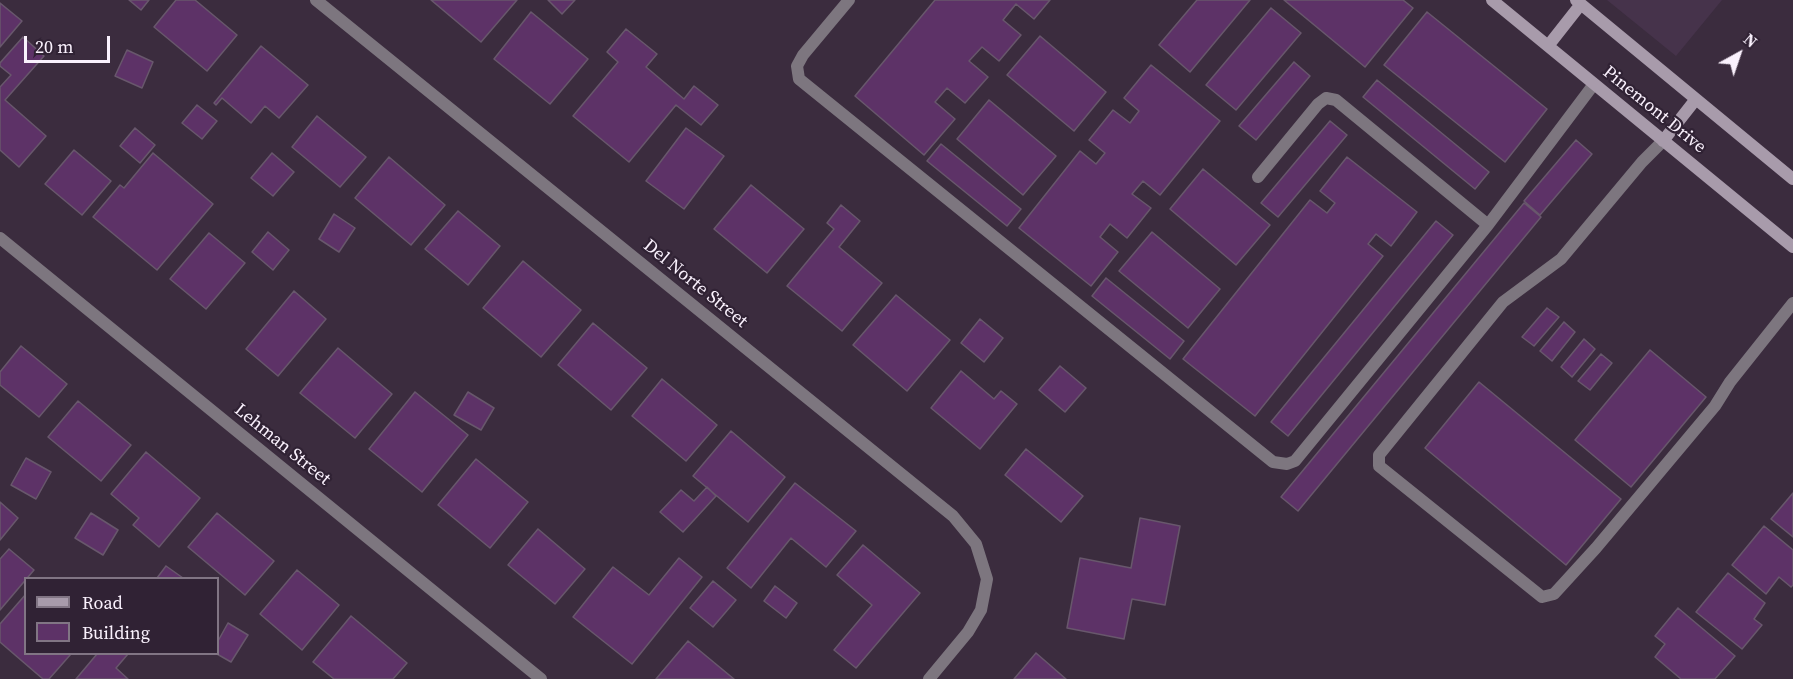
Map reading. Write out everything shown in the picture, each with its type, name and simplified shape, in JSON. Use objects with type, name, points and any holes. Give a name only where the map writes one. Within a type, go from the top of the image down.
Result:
[{"type":"main road","name":"Pinemont Drive","points":[[1492,0],[1793,247]]},
{"type":"main road","name":"Pinemont Drive","points":[[1580,2],[1793,179]]},
{"type":"main road","points":[[1548,46],[1580,2]]},
{"type":"main road","points":[[1664,141],[1696,99]]},
{"type":"street","name":"Del Norte Street","points":[[316,0],[953,516],[976,544],[987,579],[981,610],[969,629],[929,679]]},
{"type":"street","points":[[849,0],[803,55],[797,66],[799,79],[1273,462],[1287,464],[1295,461],[1488,225],[1594,84]]},
{"type":"street","points":[[1258,177],[1318,104],[1326,98],[1336,100],[1488,225]]},
{"type":"street","points":[[1664,141],[1642,162],[1561,259],[1503,302],[1379,455],[1379,466],[1542,597],[1554,594],[1596,548],[1715,406],[1730,382],[1793,303]]},
{"type":"street","name":"Lehman Street","points":[[0,238],[540,679]]},
{"type":"shaded area","points":[[1607,0],[1722,0],[1676,56]]},
{"type":"building","points":[[129,0],[149,0],[141,10]]},
{"type":"building","points":[[176,0],[195,0],[237,35],[207,71],[154,27]]},
{"type":"building","points":[[431,0],[517,0],[481,42]]},
{"type":"building","points":[[548,0],[575,0],[562,14]]},
{"type":"building","points":[[935,0],[1050,0],[1034,19],[1016,4],[1003,20],[1021,35],[999,61],[982,47],[969,61],[988,77],[965,103],[947,88],[935,102],[955,119],[924,155],[855,96]]},
{"type":"building","points":[[1197,0],[1250,0],[1190,72],[1159,45]]},
{"type":"building","points":[[1284,0],[1403,0],[1413,8],[1365,67]]},
{"type":"building","points":[[0,3],[22,21],[0,47]]},
{"type":"building","points":[[1271,8],[1301,33],[1236,110],[1206,85]]},
{"type":"building","points":[[531,12],[588,59],[550,104],[494,59]]},
{"type":"building","points":[[1427,12],[1547,109],[1505,162],[1384,65]]},
{"type":"building","points":[[626,29],[657,54],[646,67],[684,99],[694,86],[718,105],[701,125],[676,105],[629,162],[573,116],[618,62],[607,52]]},
{"type":"building","points":[[1040,36],[1106,92],[1074,131],[1007,75]]},
{"type":"building","points":[[23,37],[44,56],[5,100],[46,136],[19,167],[0,150],[0,87],[11,75],[0,66],[0,63]]},
{"type":"building","points":[[261,46],[308,85],[279,118],[265,106],[251,123],[222,98],[216,105],[214,103]]},
{"type":"building","points":[[127,50],[153,62],[142,88],[115,76]]},
{"type":"building","points":[[1294,62],[1310,76],[1256,140],[1239,126]]},
{"type":"building","points":[[1151,65],[1220,121],[1160,195],[1143,181],[1132,194],[1151,208],[1127,238],[1110,224],[1100,237],[1118,252],[1091,286],[1019,228],[1080,151],[1096,164],[1105,153],[1089,140],[1113,110],[1130,123],[1139,111],[1124,98]]},
{"type":"building","points":[[1377,80],[1489,172],[1475,189],[1363,97]]},
{"type":"building","points":[[989,100],[1056,156],[1023,195],[957,139]]},
{"type":"building","points":[[197,105],[217,121],[202,139],[182,123]]},
{"type":"building","points":[[317,116],[366,157],[340,187],[292,147]]},
{"type":"building","points":[[1330,121],[1347,135],[1278,217],[1261,203]]},
{"type":"building","points":[[135,128],[155,145],[140,163],[120,146]]},
{"type":"building","points":[[686,128],[724,156],[684,209],[646,181]]},
{"type":"building","points":[[1576,140],[1592,154],[1540,215],[1524,201]]},
{"type":"building","points":[[941,144],[1021,209],[1007,226],[927,161]]},
{"type":"building","points":[[74,150],[111,181],[82,215],[45,184]]},
{"type":"building","points":[[153,153],[213,204],[157,270],[93,217],[120,185],[124,188]]},
{"type":"building","points":[[272,153],[294,172],[273,196],[251,178]]},
{"type":"building","points":[[389,157],[445,205],[411,245],[355,198]]},
{"type":"building","points":[[1347,157],[1417,212],[1391,246],[1376,234],[1368,244],[1383,256],[1255,416],[1183,359],[1310,200],[1327,213],[1335,203],[1320,191]]},
{"type":"building","points":[[1203,169],[1270,225],[1236,265],[1170,209]]},
{"type":"building","points":[[751,185],[804,229],[767,273],[714,229]]},
{"type":"building","points":[[1524,203],[1541,217],[1298,511],[1281,497]]},
{"type":"building","points":[[841,205],[860,221],[839,247],[882,283],[842,331],[787,286],[834,229],[827,223]]},
{"type":"building","points":[[458,211],[500,246],[468,285],[425,249]]},
{"type":"building","points":[[334,214],[355,228],[339,252],[319,239]]},
{"type":"building","points":[[1436,221],[1453,235],[1288,436],[1271,422]]},
{"type":"building","points":[[268,232],[289,250],[273,270],[252,252]]},
{"type":"building","points":[[1152,232],[1220,289],[1188,328],[1119,271]]},
{"type":"building","points":[[209,233],[245,263],[206,309],[170,279]]},
{"type":"building","points":[[523,261],[581,310],[541,357],[483,308]]},
{"type":"building","points":[[1106,278],[1184,341],[1170,359],[1092,296]]},
{"type":"building","points":[[294,291],[326,319],[278,376],[246,349]]},
{"type":"building","points":[[896,295],[950,340],[907,391],[853,345]]},
{"type":"building","points":[[1547,308],[1559,317],[1534,346],[1522,337]]},
{"type":"building","points":[[980,319],[1003,338],[984,362],[961,343]]},
{"type":"building","points":[[1564,322],[1575,332],[1552,361],[1540,351]]},
{"type":"building","points":[[593,323],[647,368],[611,410],[558,365]]},
{"type":"building","points":[[1584,339],[1595,349],[1572,377],[1561,367]]},
{"type":"building","points":[[21,346],[67,384],[39,417],[0,385],[0,372]]},
{"type":"building","points":[[338,348],[392,394],[355,438],[300,393]]},
{"type":"building","points":[[1650,350],[1706,397],[1631,487],[1575,440]]},
{"type":"building","points":[[1601,354],[1612,363],[1590,390],[1578,381]]},
{"type":"building","points":[[1060,366],[1086,388],[1065,412],[1039,390]]},
{"type":"building","points":[[961,371],[994,399],[1001,391],[1017,404],[980,449],[931,408]]},
{"type":"building","points":[[662,379],[717,425],[686,461],[632,416]]},
{"type":"building","points":[[1479,382],[1621,499],[1566,565],[1425,448]]},
{"type":"building","points":[[415,392],[468,435],[422,492],[369,449]]},
{"type":"building","points":[[468,392],[494,408],[481,430],[454,415]]},
{"type":"building","points":[[78,401],[131,445],[101,481],[48,437]]},
{"type":"building","points":[[731,431],[785,477],[748,522],[693,476]]},
{"type":"building","points":[[1026,449],[1083,496],[1061,522],[1005,475]]},
{"type":"building","points":[[146,452],[200,498],[159,547],[133,525],[139,518],[111,494]]},
{"type":"building","points":[[26,458],[51,472],[36,499],[11,485]]},
{"type":"building","points":[[476,459],[528,502],[490,548],[438,505]]},
{"type":"building","points":[[795,483],[856,531],[826,567],[791,538],[751,588],[727,568]]},
{"type":"building","points":[[707,487],[716,496],[683,532],[660,512],[681,490],[694,501]]},
{"type":"building","points":[[1793,493],[1793,537],[1771,519]]},
{"type":"building","points":[[0,502],[18,518],[0,540]]},
{"type":"building","points":[[91,513],[118,530],[103,555],[75,538]]},
{"type":"building","points":[[217,513],[274,561],[245,595],[188,547]]},
{"type":"building","points":[[1140,518],[1180,526],[1165,605],[1132,599],[1124,639],[1067,628],[1080,558],[1131,568]]},
{"type":"building","points":[[1764,526],[1793,550],[1793,585],[1791,587],[1779,577],[1766,594],[1732,565]]},
{"type":"building","points":[[538,529],[585,569],[555,604],[508,565]]},
{"type":"building","points":[[863,545],[920,593],[856,668],[834,650],[872,605],[837,575]]},
{"type":"building","points":[[9,549],[34,570],[28,577],[24,577],[24,582],[0,610],[0,559]]},
{"type":"building","points":[[679,558],[702,577],[632,664],[573,617],[613,567],[649,595]]},
{"type":"building","points":[[166,566],[182,577],[158,577]]},
{"type":"building","points":[[297,570],[339,605],[302,650],[260,614]]},
{"type":"building","points":[[1728,573],[1765,603],[1754,619],[1762,625],[1742,649],[1696,612]]},
{"type":"building","points":[[713,581],[736,600],[713,627],[690,608]]},
{"type":"building","points":[[775,586],[797,603],[786,618],[764,601]]},
{"type":"building","points":[[24,596],[24,655],[70,655],[49,679],[43,679],[0,642],[0,624]]},
{"type":"building","points":[[1678,608],[1735,656],[1715,679],[1681,679],[1655,657],[1665,644],[1655,636]]},
{"type":"building","points":[[351,616],[407,663],[393,679],[334,679],[313,662]]},
{"type":"building","points":[[228,623],[248,635],[231,662],[219,655],[219,639]]},
{"type":"building","points":[[688,641],[734,679],[656,679]]},
{"type":"building","points":[[1036,653],[1066,679],[1014,679]]},
{"type":"building","points":[[96,655],[127,655],[116,668],[128,679],[76,679]]}]
